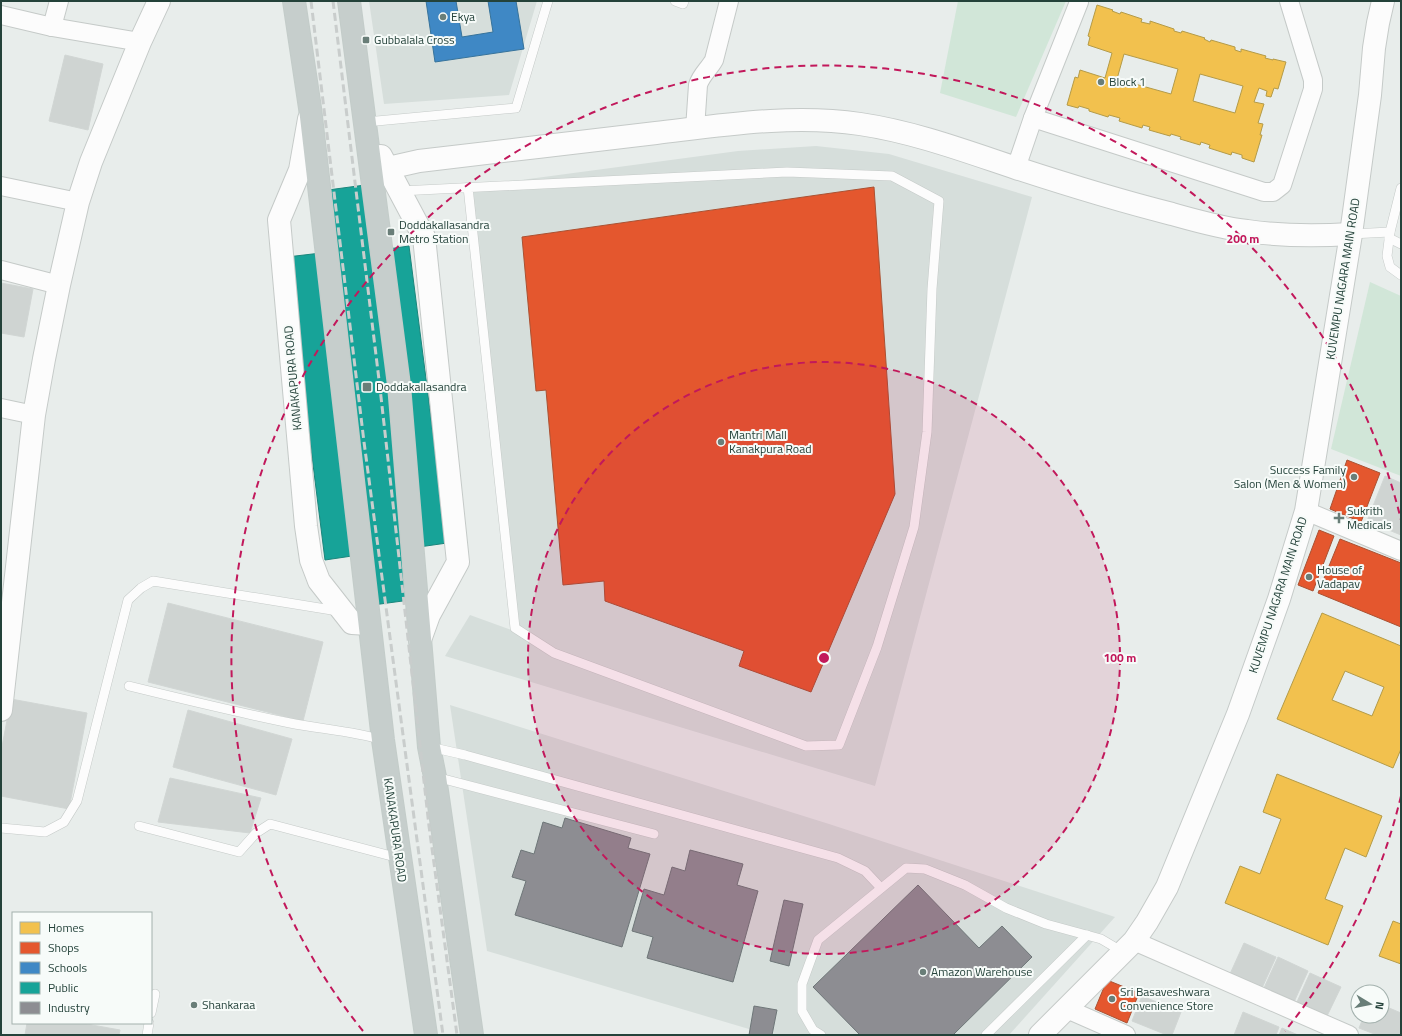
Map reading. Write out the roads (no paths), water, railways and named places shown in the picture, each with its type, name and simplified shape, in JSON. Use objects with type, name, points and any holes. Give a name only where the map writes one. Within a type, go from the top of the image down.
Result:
[{"type":"highway","name":"KANAKAPURA ROAD","points":[[294,1],[310,108],[383,740],[426,1035]]},
{"type":"highway","points":[[349,1],[366,122],[399,385],[429,747],[435,777],[472,1035]]},
{"type":"street","points":[[52,27],[59,1]]},
{"type":"street","points":[[1,710],[34,416],[59,285],[78,202],[92,162],[140,42],[159,1]]},
{"type":"street","points":[[695,128],[698,85],[700,79],[710,68],[714,60],[730,1]]},
{"type":"street","points":[[1033,118],[1264,192],[1273,192],[1282,185],[1313,89],[1313,80],[1288,1]]},
{"type":"street","name":"KUVEMPU NAGARA MAIN ROAD","points":[[1040,1035],[1128,946],[1147,922],[1167,887],[1238,714],[1279,599],[1306,511],[1351,234],[1370,95],[1374,48],[1383,1]]},
{"type":"street","points":[[1016,168],[1033,118],[1078,2]]},
{"type":"street","points":[[1,15],[52,27],[140,42]]},
{"type":"street","name":"KANAKAPURA ROAD","points":[[310,108],[300,170],[279,220],[306,526],[311,560],[319,581],[352,623],[369,624]]},
{"type":"street","points":[[388,168],[419,161],[695,128],[798,119],[830,120],[862,124],[911,134],[949,145],[1063,184],[1218,226],[1247,231],[1291,235],[1319,236],[1351,234]]},
{"type":"street","points":[[366,122],[373,141],[424,237],[458,562],[429,615],[420,640]]},
{"type":"street","points":[[1,186],[78,202]]},
{"type":"street","points":[[1,270],[59,285]]},
{"type":"street","points":[[1,408],[34,416]]},
{"type":"street","points":[[1306,511],[1401,551]]},
{"type":"street","points":[[1128,946],[1349,1035]]},
{"type":"street","points":[[1067,1009],[1126,1035]]},
{"type":"lane","points":[[366,122],[516,108],[548,1]]},
{"type":"lane","points":[[675,1],[683,4],[684,1]]},
{"type":"lane","points":[[400,191],[468,187],[787,172],[892,176],[938,201],[932,288],[927,432],[914,527],[877,647],[839,745],[806,746],[554,654],[515,628],[468,187]]},
{"type":"lane","points":[[1401,188],[1389,235],[1386,256],[1390,267],[1401,275]]},
{"type":"lane","points":[[1351,234],[1389,235],[1401,244]]},
{"type":"lane","points":[[1,828],[45,832],[64,822],[77,801],[128,600],[141,588],[153,581],[343,611]]},
{"type":"lane","points":[[129,686],[249,714],[307,726],[369,736],[383,740]]},
{"type":"lane","points":[[429,747],[465,755],[838,858],[865,871],[881,888]]},
{"type":"lane","points":[[435,777],[654,834]]},
{"type":"lane","points":[[139,826],[239,852],[256,833],[270,824],[399,858]]},
{"type":"lane","points":[[821,1035],[813,1030],[802,1011],[802,984],[818,940],[906,868],[925,869],[966,885],[1006,908],[1046,924],[1101,940],[1128,946]]},
{"type":"lane","points":[[986,1035],[1087,935]]},
{"type":"lane","points":[[152,1008],[155,994]]},
{"type":"lane","points":[[146,1035],[149,1024]]},
{"type":"railway","points":[[311,1],[364,442],[443,1035]]},
{"type":"railway","points":[[333,1],[380,388],[429,826],[457,1035]]},
{"type":"place","name":"Ekya","points":[[443,17]]},
{"type":"place","name":"Gubbalala Cross","points":[[366,40]]},
{"type":"place","name":"Block 1","points":[[1101,82]]},
{"type":"place","name":"Doddakallasandra Metro Station","points":[[391,232]]},
{"type":"place","name":"Doddakallasandra","points":[[367,387]]},
{"type":"place","name":"Mantri Mall Kanakpura Road","points":[[721,442]]},
{"type":"place","name":"Success Family Salon (Men & Women)","points":[[1354,477]]},
{"type":"place","name":"Sukrith Medicals","points":[[1339,518]]},
{"type":"place","name":"House of Vadapav","points":[[1309,577]]},
{"type":"place","name":"Amazon Warehouse","points":[[923,972]]},
{"type":"place","name":"Sri Basaveshwara Convenience Store","points":[[1112,999]]},
{"type":"place","name":"Shankaraa","points":[[194,1005]]}]
